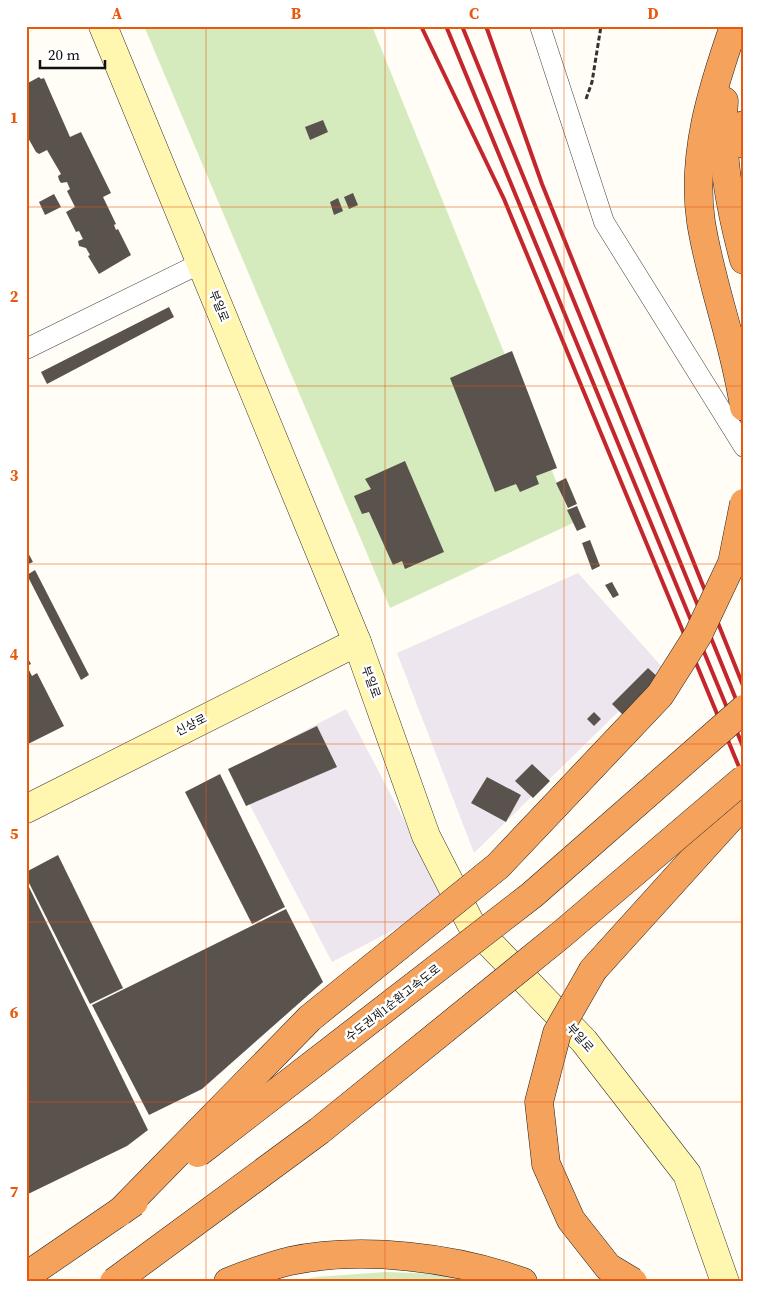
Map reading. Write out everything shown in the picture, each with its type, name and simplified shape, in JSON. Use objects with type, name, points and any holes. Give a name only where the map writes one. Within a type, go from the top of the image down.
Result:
[{"type":"highway","points":[[731,36],[722,133],[732,215],[744,260]]},
{"type":"highway","points":[[731,36],[706,114],[699,164],[701,221],[713,278],[738,371],[744,407]]},
{"type":"highway","points":[[744,126],[744,144]]},
{"type":"highway","points":[[119,1213],[310,1018],[498,866],[660,696],[698,635],[732,563],[744,502]]},
{"type":"highway","name":"수도권제1순환고속도로","points":[[26,1276],[119,1213],[532,895],[744,710]]},
{"type":"highway","points":[[114,1282],[319,1131],[562,934],[744,779]]},
{"type":"highway","points":[[633,1282],[608,1267],[571,1220],[546,1164],[540,1102],[557,1034],[593,970],[744,803]]},
{"type":"highway","points":[[228,1282],[289,1262],[345,1254],[439,1260],[498,1273],[522,1282]]},
{"type":"street","name":"부일로","points":[[104,26],[357,642],[426,836],[471,924],[584,1041],[687,1174],[725,1282]]},
{"type":"street","points":[[540,26],[604,222],[744,447]]},
{"type":"street","points":[[26,349],[201,263]]},
{"type":"street","name":"신상로","points":[[26,809],[357,642]]},
{"type":"path","points":[[574,129],[592,82],[601,26]]},
{"type":"shaded area","points":[[578,573],[663,668],[474,853],[397,653]]},
{"type":"shaded area","points":[[346,709],[447,902],[332,962],[231,769]]},
{"type":"green space","points":[[144,26],[372,26],[573,523],[390,608]]},
{"type":"green space","points":[[386,1272],[437,1274],[479,1282],[293,1282],[316,1277]]},
{"type":"building","points":[[39,77],[41,79],[44,78],[70,137],[81,132],[111,193],[103,197],[116,224],[114,225],[116,230],[118,229],[131,255],[99,274],[88,256],[90,255],[86,248],[79,246],[78,241],[83,239],[79,231],[76,232],[66,212],[75,207],[67,191],[70,189],[67,182],[61,183],[59,180],[58,176],[61,174],[47,150],[39,154],[36,152],[27,136],[29,135],[26,129],[26,84]]},
{"type":"building","points":[[323,120],[328,132],[310,140],[305,127]]},
{"type":"building","points":[[353,193],[358,205],[349,209],[344,197]]},
{"type":"building","points":[[54,194],[61,207],[45,215],[39,202]]},
{"type":"building","points":[[338,198],[343,211],[334,215],[330,202]]},
{"type":"building","points":[[169,307],[174,317],[47,384],[41,372]]},
{"type":"building","points":[[512,351],[557,468],[536,476],[539,484],[520,492],[516,484],[495,492],[450,378]]},
{"type":"building","points":[[405,461],[444,552],[405,569],[402,561],[393,565],[369,512],[362,514],[354,496],[371,489],[365,479]]},
{"type":"building","points":[[566,478],[577,504],[568,508],[556,483]]},
{"type":"building","points":[[577,506],[586,527],[577,531],[567,510]]},
{"type":"building","points":[[590,540],[600,566],[592,570],[582,543]]},
{"type":"building","points":[[26,549],[33,562],[26,565]]},
{"type":"building","points":[[35,570],[89,675],[81,680],[27,575]]},
{"type":"building","points":[[612,582],[619,595],[613,598],[605,585]]},
{"type":"building","points":[[26,655],[31,664],[27,666],[32,676],[37,673],[64,726],[26,745]]},
{"type":"building","points":[[648,668],[659,678],[623,715],[612,704]]},
{"type":"building","points":[[594,712],[601,719],[594,726],[587,719]]},
{"type":"building","points":[[317,726],[337,767],[246,806],[228,769]]},
{"type":"building","points":[[532,764],[550,781],[533,798],[515,781]]},
{"type":"building","points":[[220,774],[285,907],[252,924],[185,792]]},
{"type":"building","points":[[487,777],[521,795],[506,822],[471,803]]},
{"type":"building","points":[[58,855],[123,988],[90,1004],[26,877],[26,872]]},
{"type":"building","points":[[26,881],[148,1130],[127,1146],[26,1195]]},
{"type":"building","points":[[286,909],[323,982],[202,1089],[149,1115],[92,1005]]},
{"type":"railway","points":[[421,26],[504,199],[744,779]]},
{"type":"railway","points":[[446,26],[744,749]]},
{"type":"railway","points":[[462,26],[744,719]]},
{"type":"railway","points":[[486,26],[542,184],[744,688]]}]
